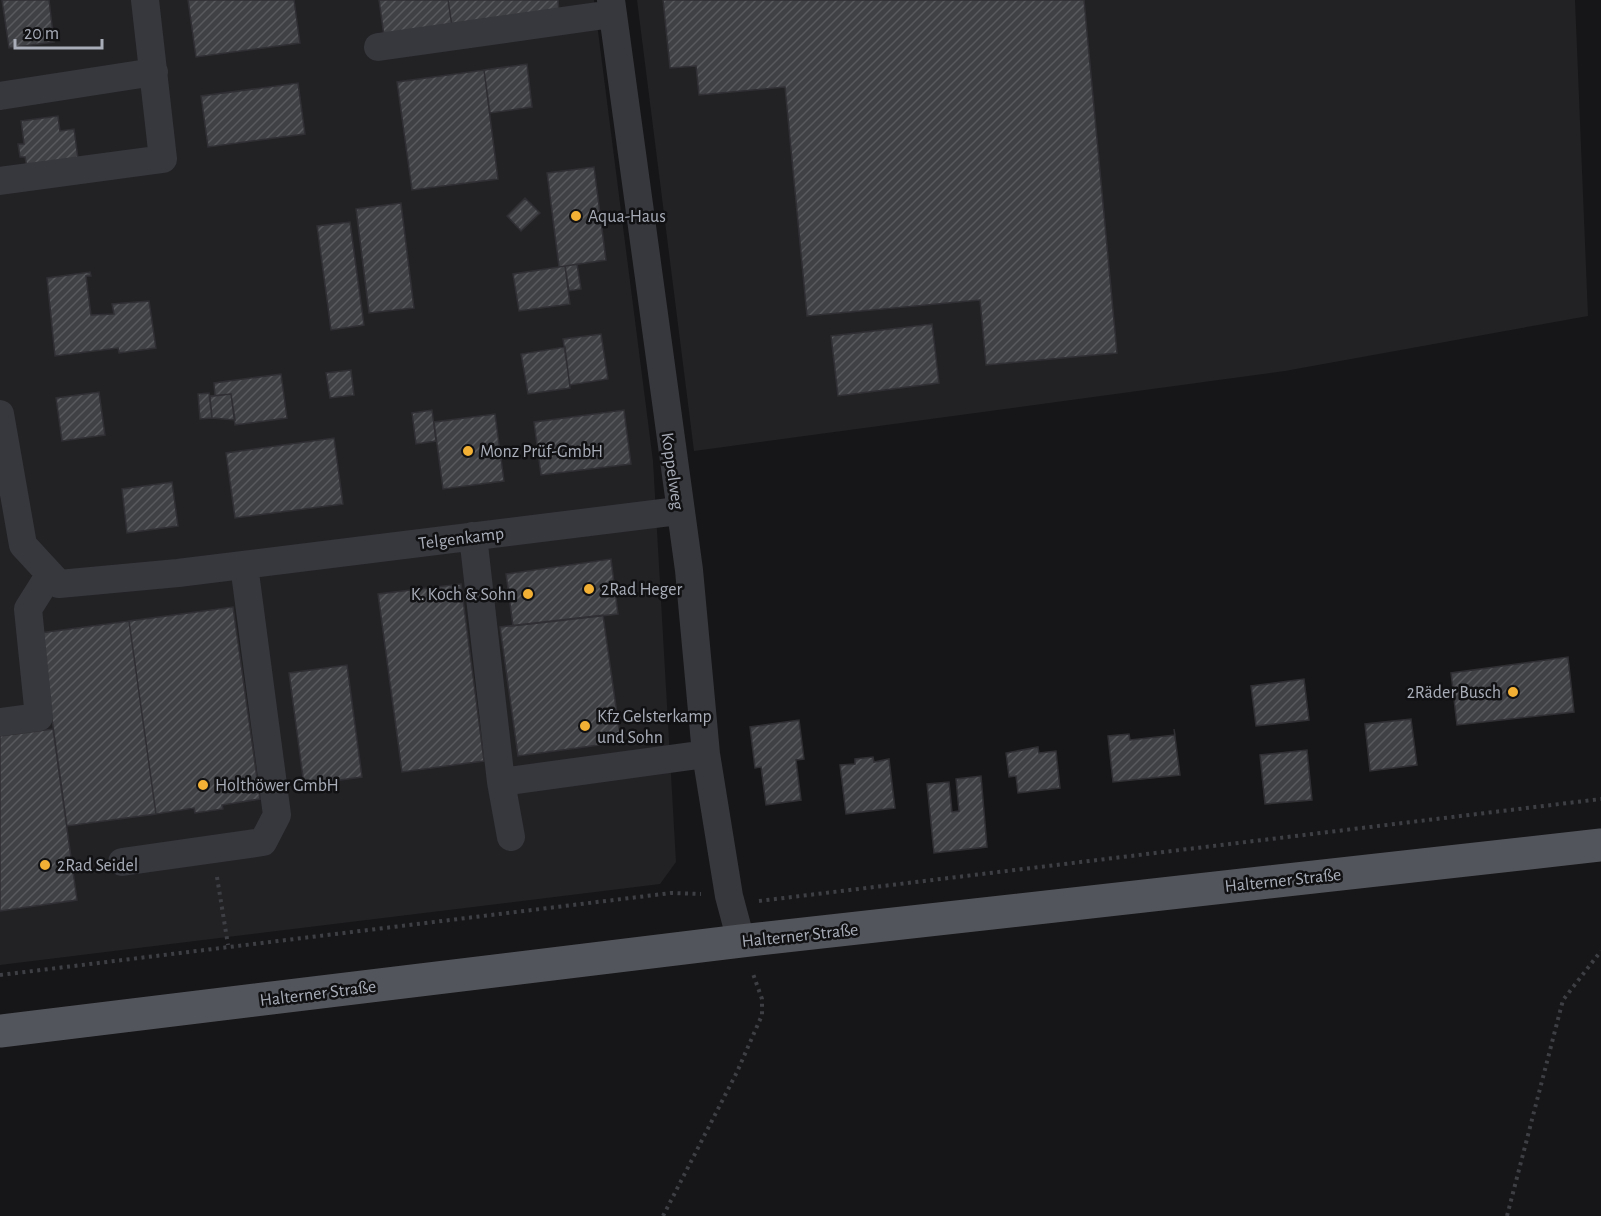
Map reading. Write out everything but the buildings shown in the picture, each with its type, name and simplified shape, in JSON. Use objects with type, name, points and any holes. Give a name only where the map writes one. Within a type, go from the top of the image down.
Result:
[{"type":"main road","name":"Halterner Straße","points":[[0,1031],[741,941],[1601,845]]},
{"type":"street","points":[[0,181],[164,159],[145,0]]},
{"type":"street","points":[[378,47],[612,7]]},
{"type":"street","name":"Koppelweg","points":[[612,7],[678,511],[689,570],[706,754],[729,896],[741,941]]},
{"type":"street","points":[[0,96],[154,72]]},
{"type":"street","name":"Telgenkamp","points":[[0,414],[22,545],[59,584],[244,565],[678,511]]},
{"type":"street","points":[[472,536],[501,782],[511,837]]},
{"type":"street","points":[[122,862],[263,842],[277,815],[244,565]]},
{"type":"street","points":[[0,722],[39,717],[28,609],[50,574]]},
{"type":"street","points":[[501,782],[706,754]]},
{"type":"path","points":[[0,975],[228,945],[671,893],[729,896],[759,901],[1601,799]]},
{"type":"path","points":[[212,850],[228,945]]},
{"type":"path","points":[[663,1216],[737,1072],[762,1015],[762,999],[741,941]]},
{"type":"path","points":[[1507,1216],[1563,1000],[1601,951]]},
{"type":"shaded area","points":[[0,0],[594,0],[653,461],[676,862],[660,884],[0,965]]},
{"type":"shaded area","points":[[637,0],[1575,0],[1588,316],[1285,371],[694,451]]},
{"type":"place","name":"Aqua-Haus","points":[[576,216]]},
{"type":"place","name":"Monz Prüf-GmbH","points":[[468,451]]},
{"type":"place","name":"2Rad Heger","points":[[589,589]]},
{"type":"place","name":"K. Koch & Sohn","points":[[528,594]]},
{"type":"place","name":"2Räder Busch","points":[[1513,692]]},
{"type":"place","name":"Kfz Gelsterkamp und Sohn","points":[[585,726]]},
{"type":"place","name":"Holthöwer GmbH","points":[[203,785]]},
{"type":"place","name":"2Rad Seidel","points":[[45,865]]}]
